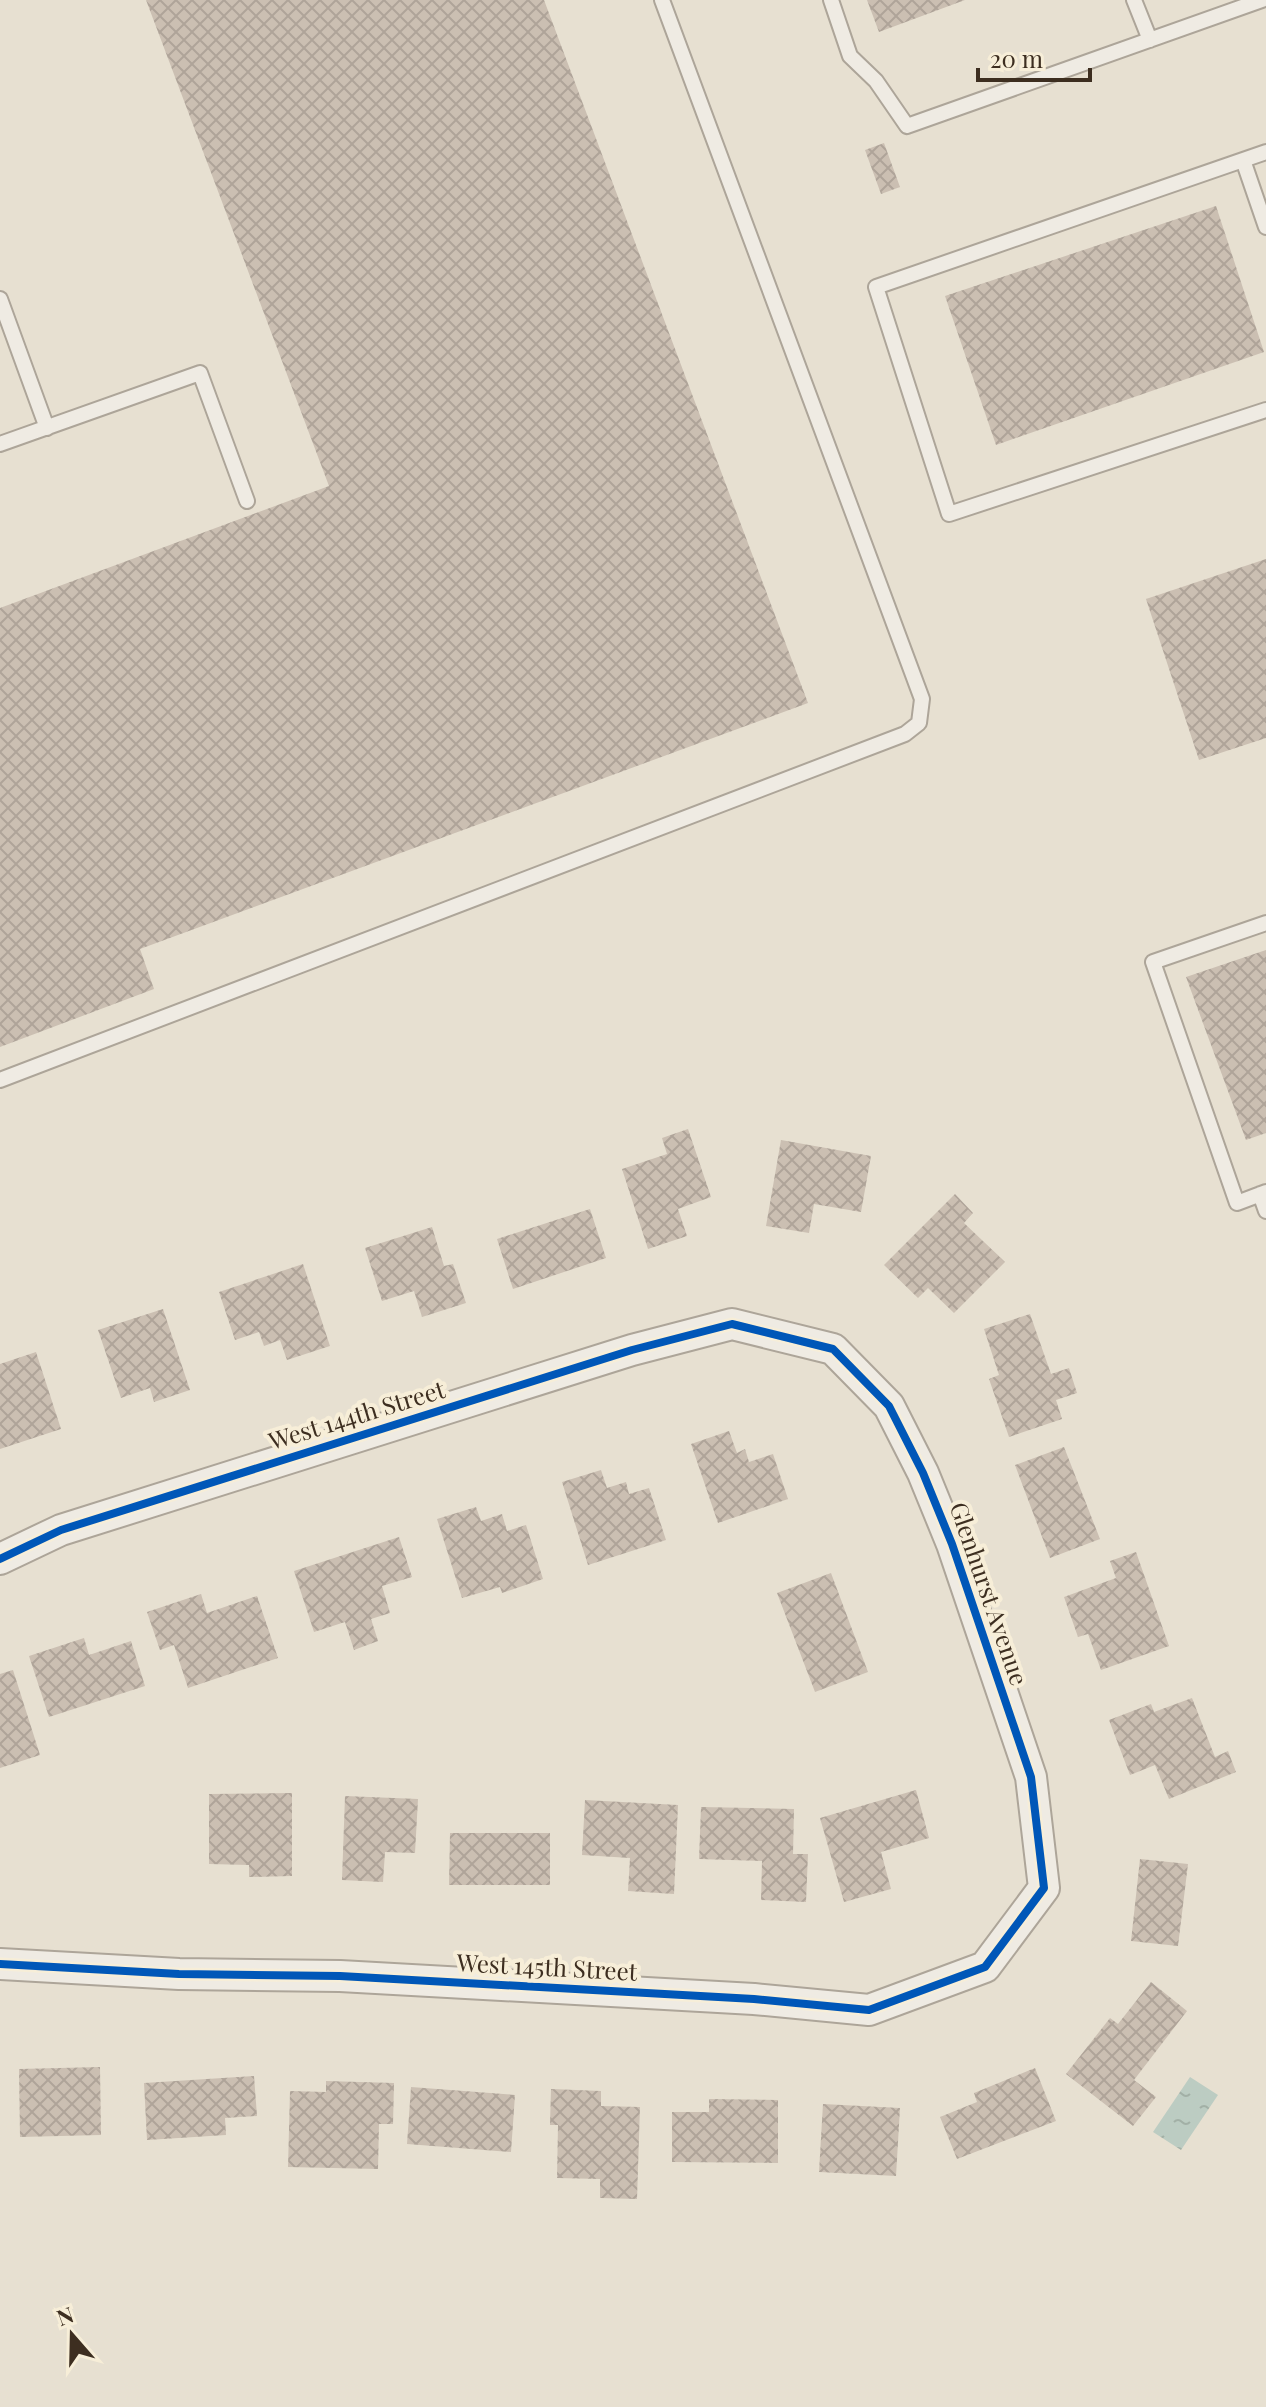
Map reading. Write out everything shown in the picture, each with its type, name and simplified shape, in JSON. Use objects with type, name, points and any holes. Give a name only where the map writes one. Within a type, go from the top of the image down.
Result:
[{"type":"street","name":"West 144th Street","points":[[0,1559],[61,1530],[632,1350],[732,1324]]},
{"type":"street","name":"Glenhurst Avenue","points":[[732,1324],[833,1349],[889,1406],[923,1473],[952,1544],[1031,1777],[1044,1888]]},
{"type":"street","name":"West 145th Street","points":[[0,1964],[179,1974],[340,1976],[754,1999],[869,2010],[985,1967],[1044,1888]]},
{"type":"lane","points":[[0,1080],[905,734],[919,723],[922,699],[662,0]]},
{"type":"lane","points":[[831,0],[850,56],[876,81],[907,126],[1262,0]]},
{"type":"lane","points":[[1134,0],[1150,40]]},
{"type":"lane","points":[[1266,152],[876,287],[949,514],[1266,410]]},
{"type":"lane","points":[[1243,160],[1266,227]]},
{"type":"lane","points":[[0,299],[47,428]]},
{"type":"lane","points":[[0,444],[200,373],[247,501]]},
{"type":"lane","points":[[1266,923],[1153,962],[1237,1203],[1263,1193],[1266,1211]]},
{"type":"water","points":[[1190,2077],[1218,2095],[1181,2150],[1153,2132]]},
{"type":"building","points":[[146,0],[544,0],[808,703],[140,949],[154,989],[0,1047],[0,608],[329,486]]},
{"type":"building","points":[[867,0],[965,0],[879,32]]},
{"type":"building","points":[[884,143],[900,187],[881,194],[865,150]]},
{"type":"building","points":[[1216,206],[1264,352],[996,445],[945,296]]},
{"type":"building","points":[[1266,559],[1266,738],[1199,760],[1146,599]]},
{"type":"building","points":[[1266,950],[1266,1133],[1246,1140],[1186,977]]},
{"type":"building","points":[[688,1129],[711,1197],[678,1209],[687,1236],[648,1249],[622,1169],[667,1154],[662,1138]]},
{"type":"building","points":[[781,1140],[871,1156],[861,1212],[814,1204],[809,1233],[766,1226]]},
{"type":"building","points":[[955,1194],[973,1213],[964,1223],[1005,1262],[954,1313],[928,1288],[918,1298],[884,1265]]},
{"type":"building","points":[[590,1209],[606,1258],[513,1289],[497,1239]]},
{"type":"building","points":[[432,1227],[444,1266],[453,1264],[466,1303],[422,1317],[414,1291],[382,1301],[365,1248]]},
{"type":"building","points":[[303,1264],[330,1346],[287,1360],[280,1340],[264,1346],[259,1332],[235,1340],[219,1292]]},
{"type":"building","points":[[163,1309],[190,1390],[154,1402],[150,1388],[121,1398],[98,1330]]},
{"type":"building","points":[[1030,1314],[1051,1374],[1069,1368],[1077,1393],[1056,1400],[1062,1419],[1009,1437],[989,1379],[999,1375],[984,1329]]},
{"type":"building","points":[[36,1352],[61,1429],[0,1449],[0,1364]]},
{"type":"building","points":[[729,1431],[737,1453],[745,1449],[749,1462],[773,1454],[788,1499],[718,1523],[691,1444]]},
{"type":"building","points":[[1064,1447],[1100,1539],[1050,1558],[1015,1465]]},
{"type":"building","points":[[601,1470],[607,1488],[626,1482],[629,1494],[649,1488],[666,1540],[588,1565],[562,1482]]},
{"type":"building","points":[[476,1507],[481,1521],[502,1514],[507,1531],[526,1525],[543,1579],[502,1593],[500,1587],[462,1598],[437,1519]]},
{"type":"building","points":[[399,1537],[412,1577],[382,1586],[390,1613],[371,1619],[378,1641],[354,1650],[345,1622],[314,1632],[294,1571]]},
{"type":"building","points":[[1136,1552],[1169,1646],[1101,1670],[1088,1634],[1078,1637],[1064,1597],[1116,1578],[1110,1561]]},
{"type":"building","points":[[831,1573],[868,1672],[815,1692],[777,1593]]},
{"type":"building","points":[[201,1594],[207,1613],[257,1596],[278,1658],[188,1688],[174,1645],[160,1650],[147,1612]]},
{"type":"building","points":[[84,1638],[89,1655],[131,1641],[145,1686],[49,1717],[29,1656]]},
{"type":"building","points":[[13,1670],[40,1755],[0,1768],[0,1674]]},
{"type":"building","points":[[1192,1698],[1215,1757],[1228,1751],[1236,1772],[1169,1799],[1155,1765],[1130,1775],[1109,1720],[1151,1704],[1154,1712]]},
{"type":"building","points":[[916,1790],[929,1838],[881,1852],[891,1889],[844,1902],[820,1818]]},
{"type":"building","points":[[292,1793],[292,1876],[249,1877],[249,1865],[209,1864],[209,1794]]},
{"type":"building","points":[[345,1796],[418,1799],[415,1853],[385,1852],[383,1882],[342,1880]]},
{"type":"building","points":[[585,1800],[678,1805],[674,1894],[628,1891],[630,1858],[582,1855]]},
{"type":"building","points":[[701,1807],[794,1809],[793,1854],[808,1854],[806,1902],[761,1900],[762,1861],[699,1859]]},
{"type":"building","points":[[450,1833],[550,1833],[550,1885],[449,1885]]},
{"type":"building","points":[[1140,1859],[1188,1864],[1178,1946],[1131,1941]]},
{"type":"building","points":[[1151,1982],[1187,2011],[1134,2080],[1156,2097],[1133,2126],[1066,2074],[1110,2018],[1118,2024]]},
{"type":"building","points":[[100,2067],[101,2135],[20,2137],[19,2069]]},
{"type":"building","points":[[1035,2068],[1056,2121],[957,2159],[940,2117],[977,2102],[974,2093]]},
{"type":"building","points":[[254,2076],[257,2116],[225,2118],[226,2135],[147,2140],[144,2083]]},
{"type":"building","points":[[326,2081],[394,2083],[393,2124],[379,2124],[378,2169],[288,2167],[290,2091],[326,2092]]},
{"type":"building","points":[[411,2087],[515,2095],[511,2152],[407,2144]]},
{"type":"building","points":[[551,2089],[601,2091],[601,2106],[640,2107],[637,2199],[600,2198],[600,2179],[557,2178],[558,2125],[550,2125]]},
{"type":"building","points":[[709,2099],[778,2100],[778,2163],[672,2162],[672,2112],[709,2112]]},
{"type":"building","points":[[823,2104],[900,2108],[896,2176],[819,2172]]},
{"type":"cycle path","points":[[0,1559],[61,1530],[632,1350],[732,1324],[833,1349],[889,1406],[923,1473],[952,1544],[1031,1777],[1044,1888],[985,1967],[869,2010],[754,1999],[340,1976],[179,1974],[0,1964]]}]
